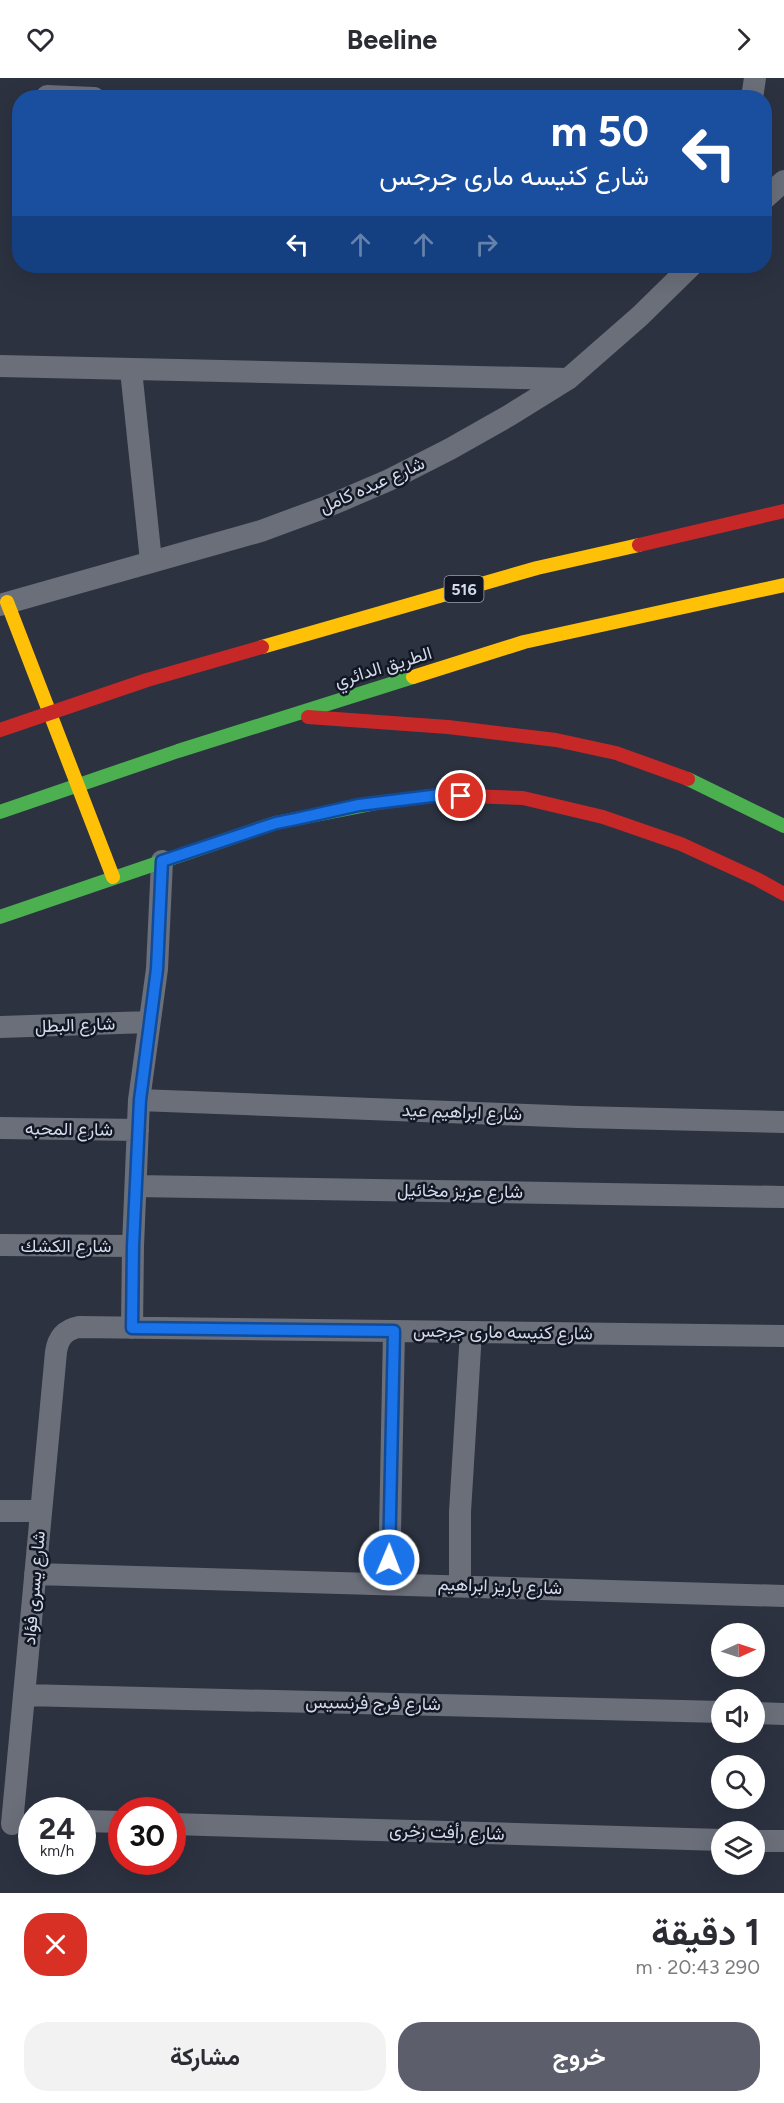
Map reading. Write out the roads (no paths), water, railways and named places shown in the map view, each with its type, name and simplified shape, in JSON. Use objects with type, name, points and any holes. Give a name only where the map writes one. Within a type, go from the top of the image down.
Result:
[{"type":"main road","name":"516","points":[[0,730],[147,680],[537,568],[784,511]]},
{"type":"main road","name":"الطريق الدائري","points":[[0,812],[288,715],[524,642],[784,585]]},
{"type":"main road","points":[[3,604],[113,877]]},
{"type":"main road","points":[[288,715],[456,728],[555,739],[615,753],[673,773],[730,797],[784,826]]},
{"type":"main road","points":[[0,917],[276,823],[359,805],[440,795],[522,798],[603,818],[681,844],[784,894]]},
{"type":"street","points":[[772,192],[784,181]]},
{"type":"street","name":"شارع عبده كامل","points":[[3,604],[261,531],[389,480],[450,449],[568,379],[640,316],[684,273]]},
{"type":"street","points":[[0,366],[568,379]]},
{"type":"street","points":[[131,370],[151,561]]},
{"type":"street","points":[[132,1328],[138,1130],[157,969],[162,861]]},
{"type":"street","name":"شارع البطل","points":[[0,1027],[149,1022]]},
{"type":"street","name":"شارع ابراهيم عيد","points":[[140,1100],[578,1117],[784,1122]]},
{"type":"street","name":"شارع المحبه","points":[[0,1128],[138,1130]]},
{"type":"street","name":"شارع عزيز مخائيل","points":[[136,1186],[784,1197]]},
{"type":"street","name":"شارع الكشك","points":[[0,1245],[133,1246]]},
{"type":"street","name":"شارع كنيسه مارى جرجس","points":[[56,1352],[60,1338],[71,1329],[784,1336]]},
{"type":"street","points":[[389,1583],[394,1331]]},
{"type":"street","points":[[460,1585],[460,1512],[471,1332]]},
{"type":"street","name":"شارع يسرى فؤاد","points":[[11,1827],[56,1352]]},
{"type":"street","points":[[0,1510],[41,1511]]},
{"type":"street","name":"شارع باريز ابراهيم","points":[[35,1574],[784,1596]]},
{"type":"street","name":"شارع فرج فرنسيس","points":[[24,1695],[711,1712]]},
{"type":"street","points":[[765,1713],[784,1714]]},
{"type":"street","name":"شارع رأفت زخرى","points":[[186,1824],[711,1840]]},
{"type":"street","points":[[765,1840],[784,1841]]}]
